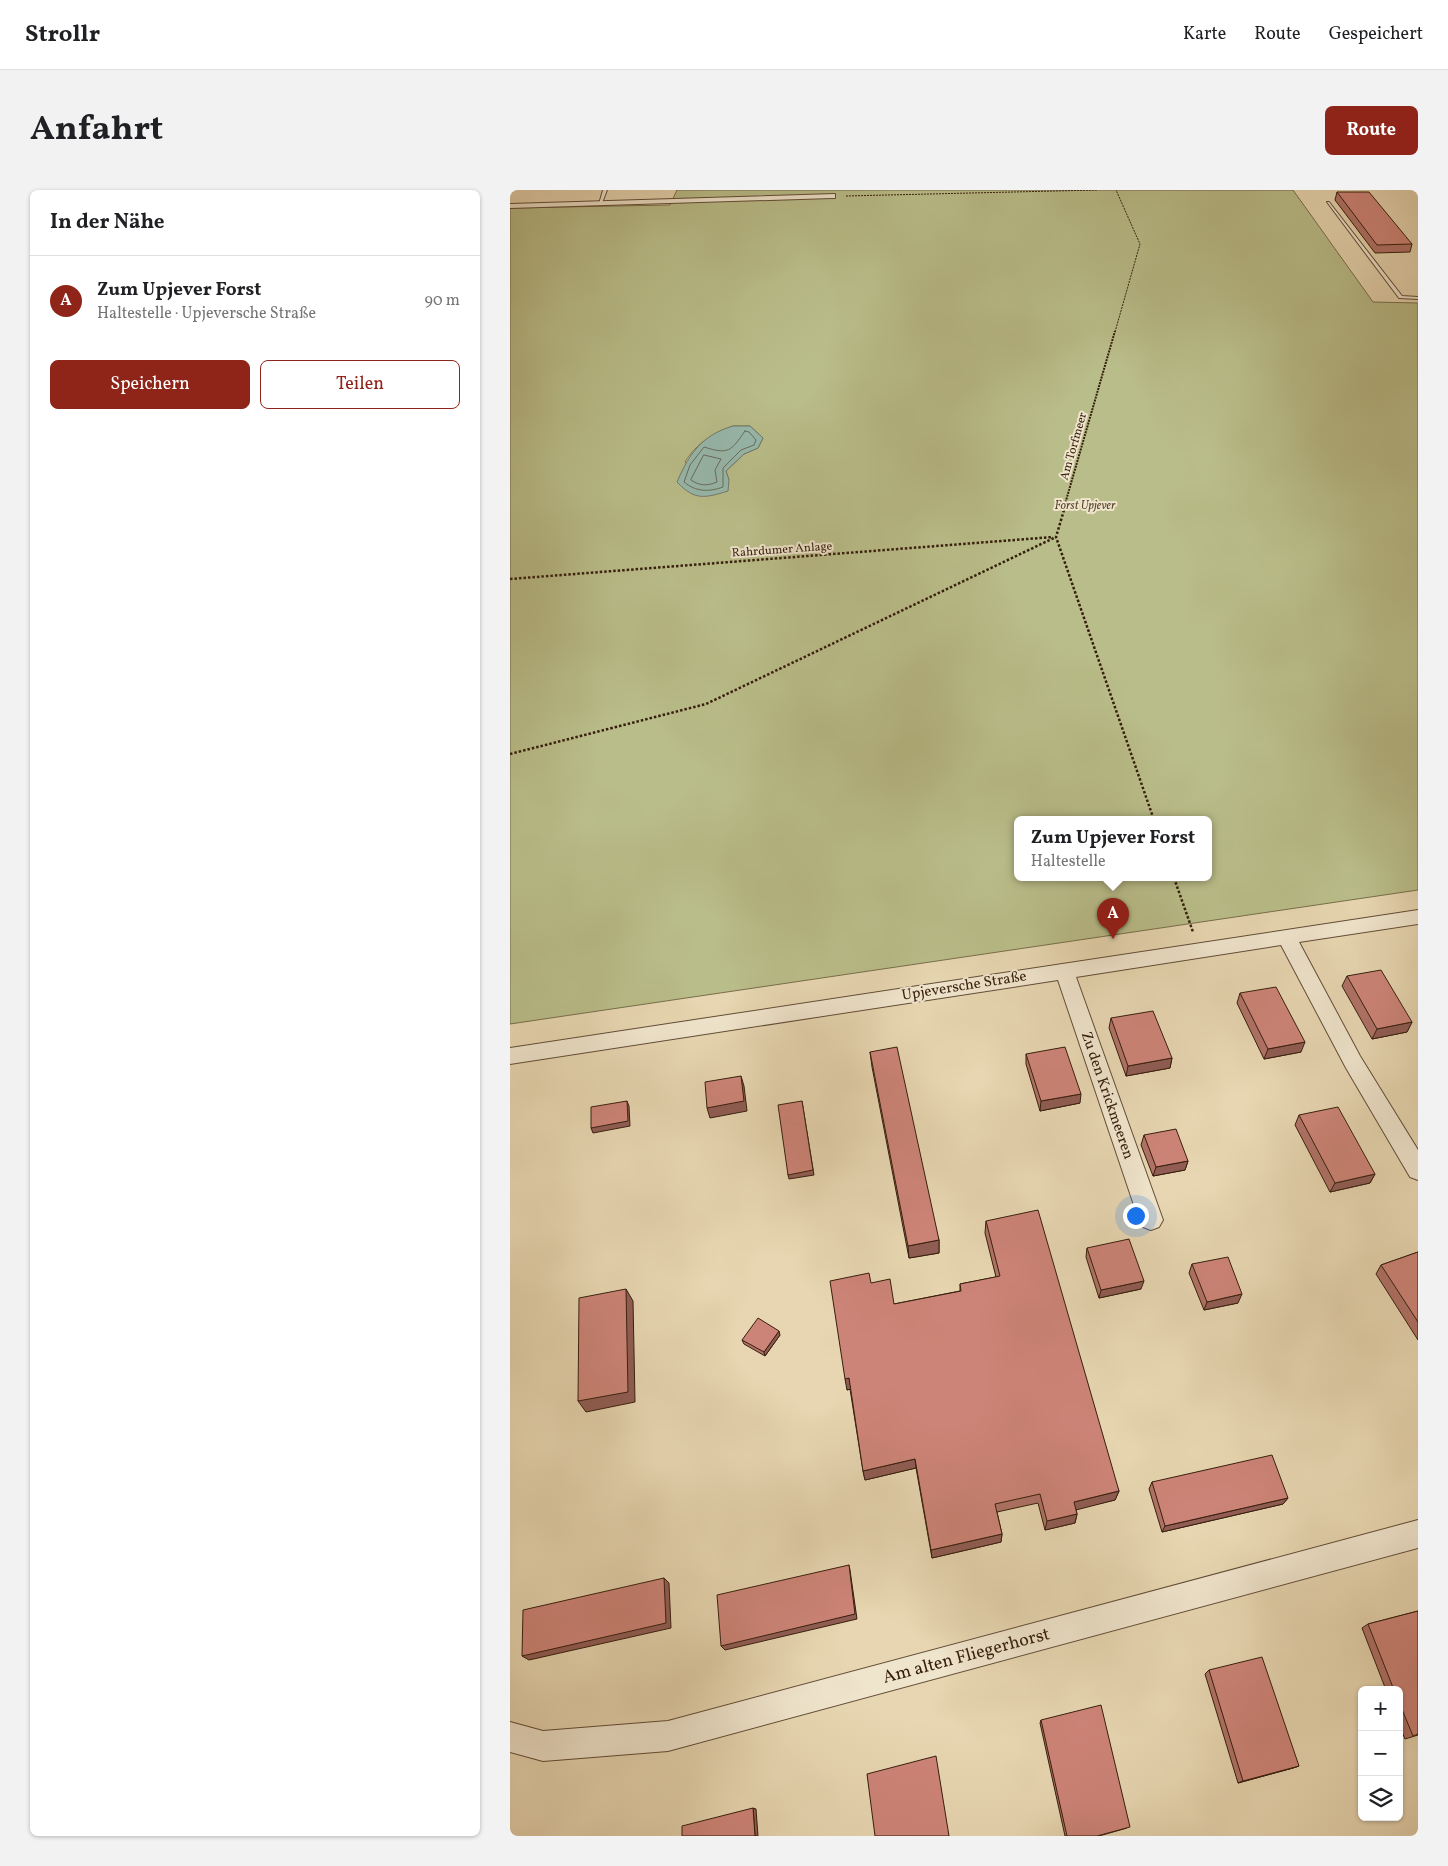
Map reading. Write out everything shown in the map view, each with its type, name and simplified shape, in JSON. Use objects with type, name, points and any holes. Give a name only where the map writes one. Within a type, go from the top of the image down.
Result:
[{"type":"street","points":[[510,206],[832,196]]},
{"type":"street","name":"Upjeversche Straße","points":[[510,1056],[1418,917]]},
{"type":"street","points":[[1286,936],[1353,1062],[1418,1170]]},
{"type":"street","name":"Zu den Krickmeeren","points":[[1064,970],[1150,1220]]},
{"type":"street","name":"Am alten Fliegerhorst","points":[[510,1736],[543,1746],[668,1736],[1418,1534]]},
{"type":"lane","points":[[600,203],[605,190]]},
{"type":"lane","points":[[1328,203],[1400,297],[1418,298]]},
{"type":"path","points":[[832,196],[1097,190]]},
{"type":"path","name":"Am Torfmeer","points":[[1056,537],[1140,244],[1116,190]]},
{"type":"path","points":[[510,754],[706,704],[1056,537],[1153,816]]},
{"type":"path","name":"Rahrdumer Anlage","points":[[510,579],[1056,537]]},
{"type":"path","points":[[1175,881],[1200,950]]},
{"type":"green space","name":"Forst Upjever","points":[[677,190],[1293,190],[1373,302],[1418,303],[1418,890],[510,1024],[510,208],[670,205]],"holes":[[[733,426],[750,426],[763,438],[758,448],[744,454],[726,471],[729,480],[685,462],[695,449],[718,433]]]},
{"type":"water","points":[[733,426],[750,426],[763,438],[758,448],[744,454],[726,471],[729,480],[728,491],[701,496],[695,495],[683,488],[677,482],[692,454],[705,440]]},
{"type":"building","points":[[1337,192],[1369,192],[1412,244],[1377,245]]},
{"type":"building","points":[[1381,970],[1412,1022],[1377,1029],[1347,976]]},
{"type":"building","points":[[1276,987],[1305,1042],[1268,1049],[1240,993]]},
{"type":"building","points":[[1153,1011],[1172,1058],[1128,1066],[1111,1018]]},
{"type":"building","points":[[897,1047],[939,1240],[908,1246],[870,1052]]},
{"type":"building","points":[[1065,1047],[1081,1094],[1041,1101],[1026,1054]]},
{"type":"building","points":[[741,1076],[744,1101],[707,1108],[705,1082]]},
{"type":"building","points":[[627,1101],[628,1121],[591,1128],[591,1107]]},
{"type":"building","points":[[802,1101],[813,1170],[788,1175],[778,1105]]},
{"type":"building","points":[[1338,1107],[1375,1174],[1335,1183],[1299,1115]]},
{"type":"building","points":[[1176,1129],[1188,1161],[1156,1167],[1144,1135]]},
{"type":"building","points":[[1038,1210],[1119,1491],[1074,1502],[1077,1514],[1047,1521],[1040,1494],[995,1504],[1002,1534],[931,1550],[915,1459],[863,1471],[849,1378],[845,1379],[830,1281],[869,1273],[871,1283],[890,1279],[894,1304],[961,1291],[960,1284],[1000,1276],[986,1221]]},
{"type":"building","points":[[1129,1239],[1144,1281],[1101,1290],[1087,1248]]},
{"type":"building","points":[[1418,1252],[1418,1322],[1381,1265]]},
{"type":"building","points":[[1228,1257],[1242,1294],[1207,1302],[1192,1264]]},
{"type":"building","points":[[626,1289],[628,1392],[578,1401],[579,1298]]},
{"type":"building","points":[[758,1318],[779,1331],[764,1352],[742,1340]]},
{"type":"building","points":[[1272,1455],[1288,1498],[1165,1526],[1152,1482]]},
{"type":"building","points":[[849,1565],[855,1614],[721,1646],[717,1595]]},
{"type":"building","points":[[664,1578],[666,1623],[522,1656],[523,1610]]},
{"type":"building","points":[[1418,1611],[1418,1734],[1413,1736],[1403,1712],[1403,1686],[1392,1686],[1368,1624]]},
{"type":"building","points":[[1262,1657],[1299,1766],[1243,1781],[1209,1670]]},
{"type":"building","points":[[1101,1705],[1130,1827],[1097,1836],[1067,1836],[1041,1720]]},
{"type":"building","points":[[936,1756],[949,1836],[875,1836],[867,1774]]},
{"type":"building","points":[[753,1808],[755,1836],[682,1836],[682,1826]]},
{"type":"place","name":"Zum Upjever Forst","points":[[1113,939]]}]
